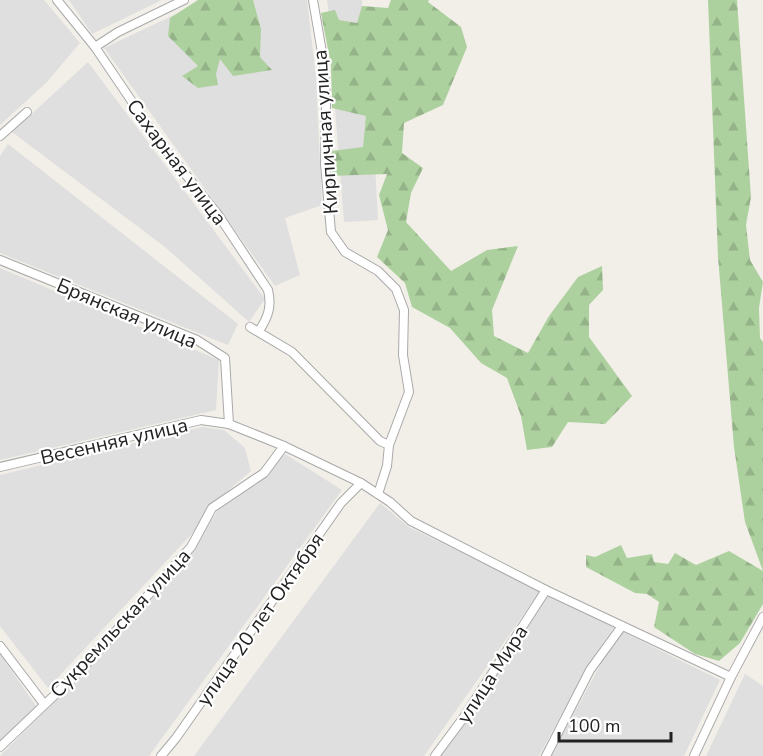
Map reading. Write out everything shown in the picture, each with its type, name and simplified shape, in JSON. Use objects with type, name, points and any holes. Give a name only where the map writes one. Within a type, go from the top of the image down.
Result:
[{"type":"street","name":"Сахарная улица","points":[[57,0],[95,47],[158,140],[219,216],[268,290],[272,304],[259,331]]},
{"type":"street","points":[[95,47],[118,32],[184,0]]},
{"type":"street","name":"Кирпичная улица","points":[[313,0],[324,64],[325,164],[331,232],[345,252],[378,271],[396,290],[404,310],[403,355],[409,392],[389,446],[387,466],[378,494]]},
{"type":"street","points":[[0,136],[27,112]]},
{"type":"street","name":"Брянская улица","points":[[0,260],[197,340],[225,358],[228,424]]},
{"type":"street","points":[[250,327],[292,352],[380,441],[389,446]]},
{"type":"street","name":"Весенняя улица","points":[[0,467],[201,420],[228,424],[284,446],[361,483],[390,502],[411,521],[546,590],[731,677]]},
{"type":"street","name":"Сукремльская улица","points":[[0,747],[81,670],[192,547],[212,508],[264,473],[284,446]]},
{"type":"street","name":"улица 20 лет Октября","points":[[161,756],[341,503],[361,483]]},
{"type":"street","name":"улица Мира","points":[[435,756],[464,717],[546,590]]},
{"type":"street","points":[[694,756],[731,677],[763,617]]},
{"type":"street","points":[[546,756],[591,670],[622,626]]},
{"type":"street","points":[[0,646],[44,704]]},
{"type":"shaded area","points":[[0,0],[44,0],[80,43],[46,83],[0,125]]},
{"type":"shaded area","points":[[69,0],[162,0],[92,34]]},
{"type":"shaded area","points":[[206,0],[307,0],[316,77],[322,205],[285,218],[300,275],[275,286],[104,48]]},
{"type":"shaded area","points":[[327,0],[362,0],[363,27],[330,27]]},
{"type":"shaded area","points":[[88,62],[265,299],[249,322],[165,247],[12,132]]},
{"type":"shaded area","points":[[372,108],[378,220],[344,222],[335,109]]},
{"type":"shaded area","points":[[8,144],[238,324],[228,345],[0,253],[0,156]]},
{"type":"shaded area","points":[[0,268],[219,360],[216,410],[0,460]]},
{"type":"shaded area","points":[[202,427],[224,430],[245,448],[251,471],[211,505],[199,526],[48,688],[0,626],[0,475]]},
{"type":"shaded area","points":[[285,454],[342,490],[149,756],[0,756],[83,672],[163,584],[223,504],[257,484]]},
{"type":"shaded area","points":[[380,503],[409,527],[540,591],[424,756],[194,756]]},
{"type":"shaded area","points":[[548,593],[614,627],[589,663],[539,756],[440,756],[467,720]]},
{"type":"shaded area","points":[[619,630],[720,680],[684,756],[551,756]]},
{"type":"shaded area","points":[[0,654],[36,706],[0,740]]},
{"type":"shaded area","points":[[745,674],[763,686],[763,756],[706,756]]},
{"type":"green space","points":[[198,0],[253,0],[261,29],[260,57],[272,70],[233,76],[220,59],[216,74],[218,85],[198,88],[182,76],[198,66],[168,36],[170,18]]},
{"type":"green space","points":[[391,0],[429,0],[428,2],[461,27],[467,47],[443,105],[404,123],[402,153],[423,168],[411,193],[406,222],[451,271],[487,250],[518,246],[492,310],[494,336],[528,353],[549,316],[578,277],[602,266],[603,290],[589,305],[589,337],[632,396],[605,424],[568,422],[552,447],[527,450],[521,416],[507,378],[481,363],[450,328],[412,307],[405,283],[377,257],[388,230],[379,195],[387,174],[329,176],[331,151],[363,147],[366,116],[332,108],[331,65],[321,13],[335,10],[339,20],[357,23],[362,6],[388,8]]},
{"type":"green space","points":[[708,0],[737,0],[751,197],[746,225],[750,260],[763,282],[759,308],[760,338],[763,342],[763,571],[745,522],[734,447],[718,257]]},
{"type":"green space","points":[[621,545],[627,558],[652,554],[654,562],[668,564],[675,553],[696,565],[729,551],[763,571],[763,604],[740,643],[719,661],[695,654],[654,627],[659,602],[647,594],[635,593],[586,567],[586,555],[595,557]]}]
